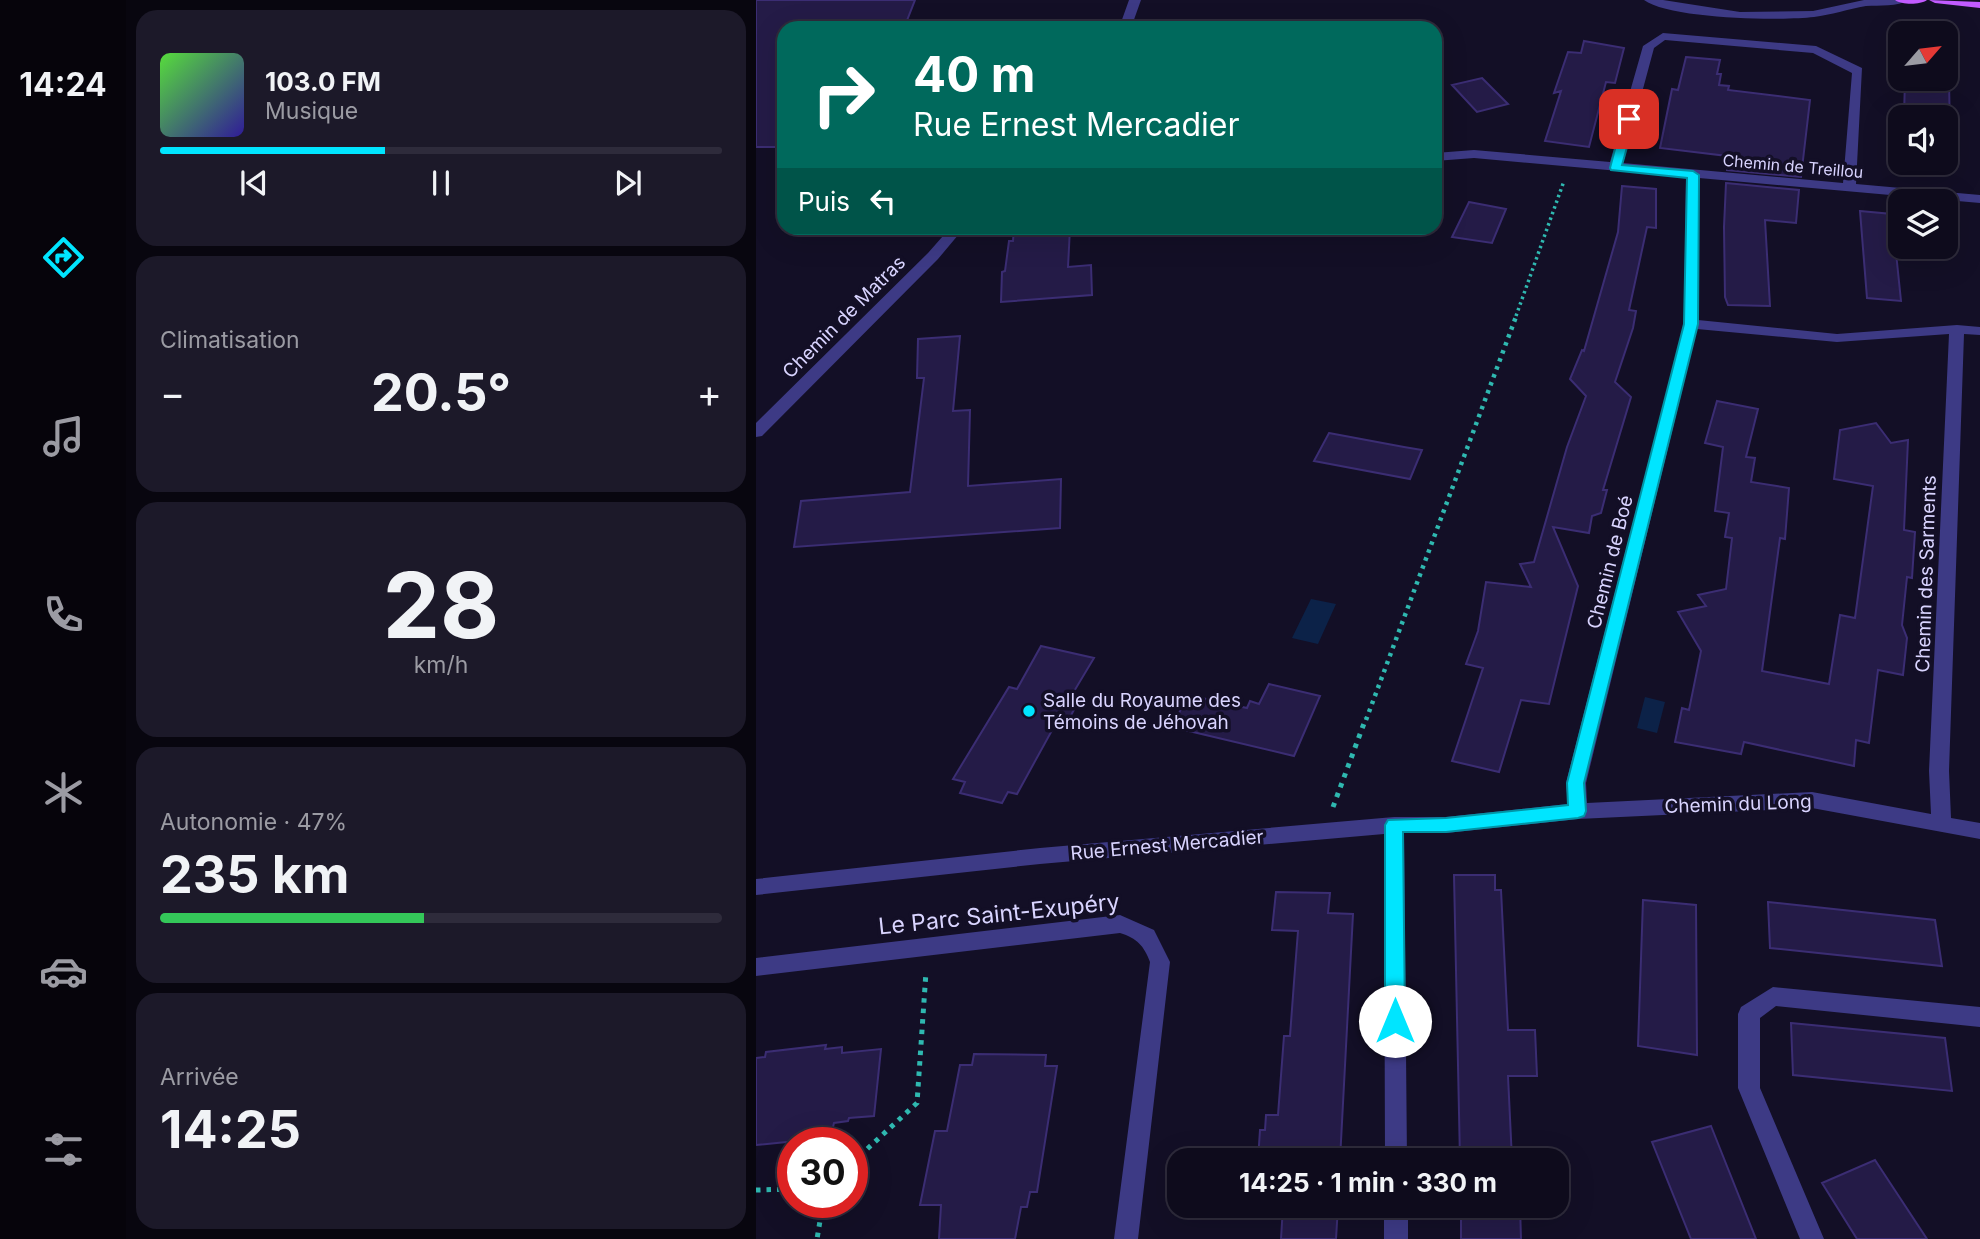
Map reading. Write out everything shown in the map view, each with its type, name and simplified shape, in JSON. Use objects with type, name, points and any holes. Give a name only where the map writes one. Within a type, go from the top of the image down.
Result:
[{"type":"main road","points":[[1902,0],[1921,0]]},
{"type":"main road","points":[[1935,0],[1980,5]]},
{"type":"street","points":[[1128,21],[1135,0]]},
{"type":"street","points":[[1650,0],[1740,15],[1814,14],[1866,3],[1902,0]]},
{"type":"street","points":[[1786,13],[1817,0]]},
{"type":"street","points":[[1615,168],[1649,47],[1662,36],[1692,37],[1816,50],[1858,71],[1849,188]]},
{"type":"street","name":"Chemin de Treillou","points":[[1442,156],[1474,154],[1980,198]]},
{"type":"street","name":"Chemin de Boé","points":[[1578,811],[1576,783],[1691,324],[1693,175]]},
{"type":"street","name":"Chemin de Matras","points":[[756,432],[951,235]]},
{"type":"street","points":[[1691,324],[1837,338],[1957,329],[1980,331]]},
{"type":"street","name":"Chemin des Sarments","points":[[1941,822],[1939,771],[1957,329]]},
{"type":"street","name":"Chemin du Long","points":[[1578,811],[1812,800],[1980,831]]},
{"type":"street","name":"Rue Ernest Mercadier","points":[[756,887],[1041,856],[1394,825],[1446,825],[1578,811]]},
{"type":"street","points":[[1394,825],[1396,1148]]},
{"type":"street","name":"Le Parc Saint-Exupéry","points":[[756,967],[1120,924],[1141,929],[1153,942],[1160,962],[1126,1239]]},
{"type":"street","points":[[1812,1239],[1749,1088],[1749,1014],[1773,996],[1980,1017]]},
{"type":"street","points":[[1396,1218],[1396,1239]]},
{"type":"path","points":[[1324,831],[1483,409],[1570,164]]},
{"type":"path","points":[[868,1148],[917,1103],[928,947]]},
{"type":"path","points":[[756,1190],[777,1189]]},
{"type":"path","points":[[817,1239],[820,1218]]},
{"type":"water","points":[[1311,599],[1336,604],[1318,644],[1292,638]]},
{"type":"water","points":[[1645,697],[1665,702],[1657,733],[1637,728]]},
{"type":"building","points":[[756,0],[915,0],[907,21],[777,21],[777,147],[756,147]]},
{"type":"building","points":[[1584,41],[1624,48],[1615,83],[1606,82],[1589,147],[1545,141],[1561,91],[1554,93],[1568,52],[1581,53]]},
{"type":"building","points":[[1686,57],[1720,60],[1717,74],[1721,74],[1719,85],[1729,86],[1728,90],[1810,100],[1801,177],[1727,170],[1727,156],[1660,148],[1672,89],[1678,90]]},
{"type":"building","points":[[1482,78],[1508,104],[1477,112],[1452,85]]},
{"type":"building","points":[[1905,91],[1949,91],[1949,105],[1904,105]]},
{"type":"building","points":[[1726,183],[1799,190],[1796,223],[1765,220],[1770,306],[1728,305],[1725,297]]},
{"type":"building","points":[[1622,186],[1656,189],[1656,228],[1647,227],[1629,310],[1636,311],[1633,328],[1615,382],[1631,397],[1603,490],[1607,490],[1601,513],[1592,516],[1589,533],[1553,527],[1578,586],[1549,704],[1521,700],[1499,772],[1452,761],[1483,668],[1466,664],[1478,631],[1486,582],[1531,587],[1520,564],[1534,562],[1567,447],[1586,396],[1570,379],[1582,350],[1584,351],[1618,232]]},
{"type":"building","points":[[1469,202],[1506,209],[1492,243],[1452,237]]},
{"type":"building","points":[[1860,211],[1888,214],[1888,259],[1897,259],[1901,301],[1867,298]]},
{"type":"building","points":[[1013,235],[1070,235],[1068,267],[1091,265],[1092,295],[1001,302],[1002,272],[1005,271],[1009,241],[1013,241]]},
{"type":"building","points":[[960,336],[953,411],[970,410],[968,486],[1061,479],[1060,528],[794,547],[801,501],[910,492],[924,378],[917,378],[918,339]]},
{"type":"building","points":[[1717,401],[1758,409],[1746,457],[1755,458],[1751,482],[1789,488],[1785,539],[1780,538],[1762,671],[1829,684],[1840,615],[1855,618],[1873,486],[1834,479],[1840,430],[1876,423],[1891,443],[1908,440],[1904,530],[1915,532],[1912,578],[1907,577],[1902,625],[1907,638],[1903,675],[1878,670],[1869,743],[1856,740],[1854,766],[1744,742],[1741,754],[1675,742],[1682,708],[1689,710],[1701,651],[1678,612],[1706,606],[1698,595],[1726,589],[1732,538],[1725,537],[1729,513],[1715,511],[1723,447],[1705,443]]},
{"type":"building","points":[[1329,433],[1422,450],[1410,479],[1314,461]]},
{"type":"building","name":"Salle du Royaume des Témoins de Jéhovah","points":[[1041,646],[1094,658],[1070,698],[1079,700],[1066,725],[1056,723],[1017,794],[1008,792],[1002,803],[960,793],[965,782],[953,779],[1009,687],[1017,689]]},
{"type":"building","points":[[1269,684],[1320,696],[1294,756],[1172,727],[1188,695],[1247,708],[1250,701],[1259,704]]},
{"type":"building","points":[[1454,875],[1495,875],[1495,890],[1501,890],[1508,1030],[1535,1030],[1537,1076],[1508,1076],[1511,1148],[1460,1148]]},
{"type":"building","points":[[1276,892],[1330,893],[1328,913],[1353,914],[1341,1148],[1259,1148],[1260,1130],[1265,1130],[1266,1115],[1278,1115],[1284,1036],[1290,1036],[1298,931],[1272,930]]},
{"type":"building","points":[[1643,900],[1696,905],[1697,1055],[1638,1046]]},
{"type":"building","points":[[1768,902],[1935,920],[1942,966],[1770,948]]},
{"type":"building","points":[[1791,1023],[1945,1038],[1952,1091],[1793,1075]]},
{"type":"building","points":[[826,1045],[825,1049],[842,1047],[842,1053],[881,1049],[874,1116],[849,1118],[848,1121],[834,1123],[833,1127],[777,1127],[777,1143],[756,1145],[756,1058],[765,1057],[766,1052]]},
{"type":"building","points":[[974,1054],[1046,1055],[1045,1066],[1057,1066],[1037,1192],[1030,1192],[1027,1207],[1021,1207],[1015,1239],[939,1239],[941,1205],[920,1205],[935,1131],[947,1131],[960,1065],[972,1065]]},
{"type":"building","points":[[1711,1126],[1756,1239],[1691,1239],[1652,1142]]},
{"type":"building","points":[[1875,1160],[1927,1239],[1857,1239],[1822,1183]]},
{"type":"building","points":[[1282,1218],[1337,1218],[1336,1239],[1281,1239]]},
{"type":"building","points":[[1461,1218],[1520,1218],[1521,1239],[1461,1239]]},
{"type":"place","name":"Salle du Royaume des Témoins de Jéhovah","points":[[1029,711]]},
{"type":"route","points":[[1395,1021],[1394,825],[1446,825],[1578,811],[1576,783],[1691,324],[1693,175],[1615,168],[1629,119]]}]
